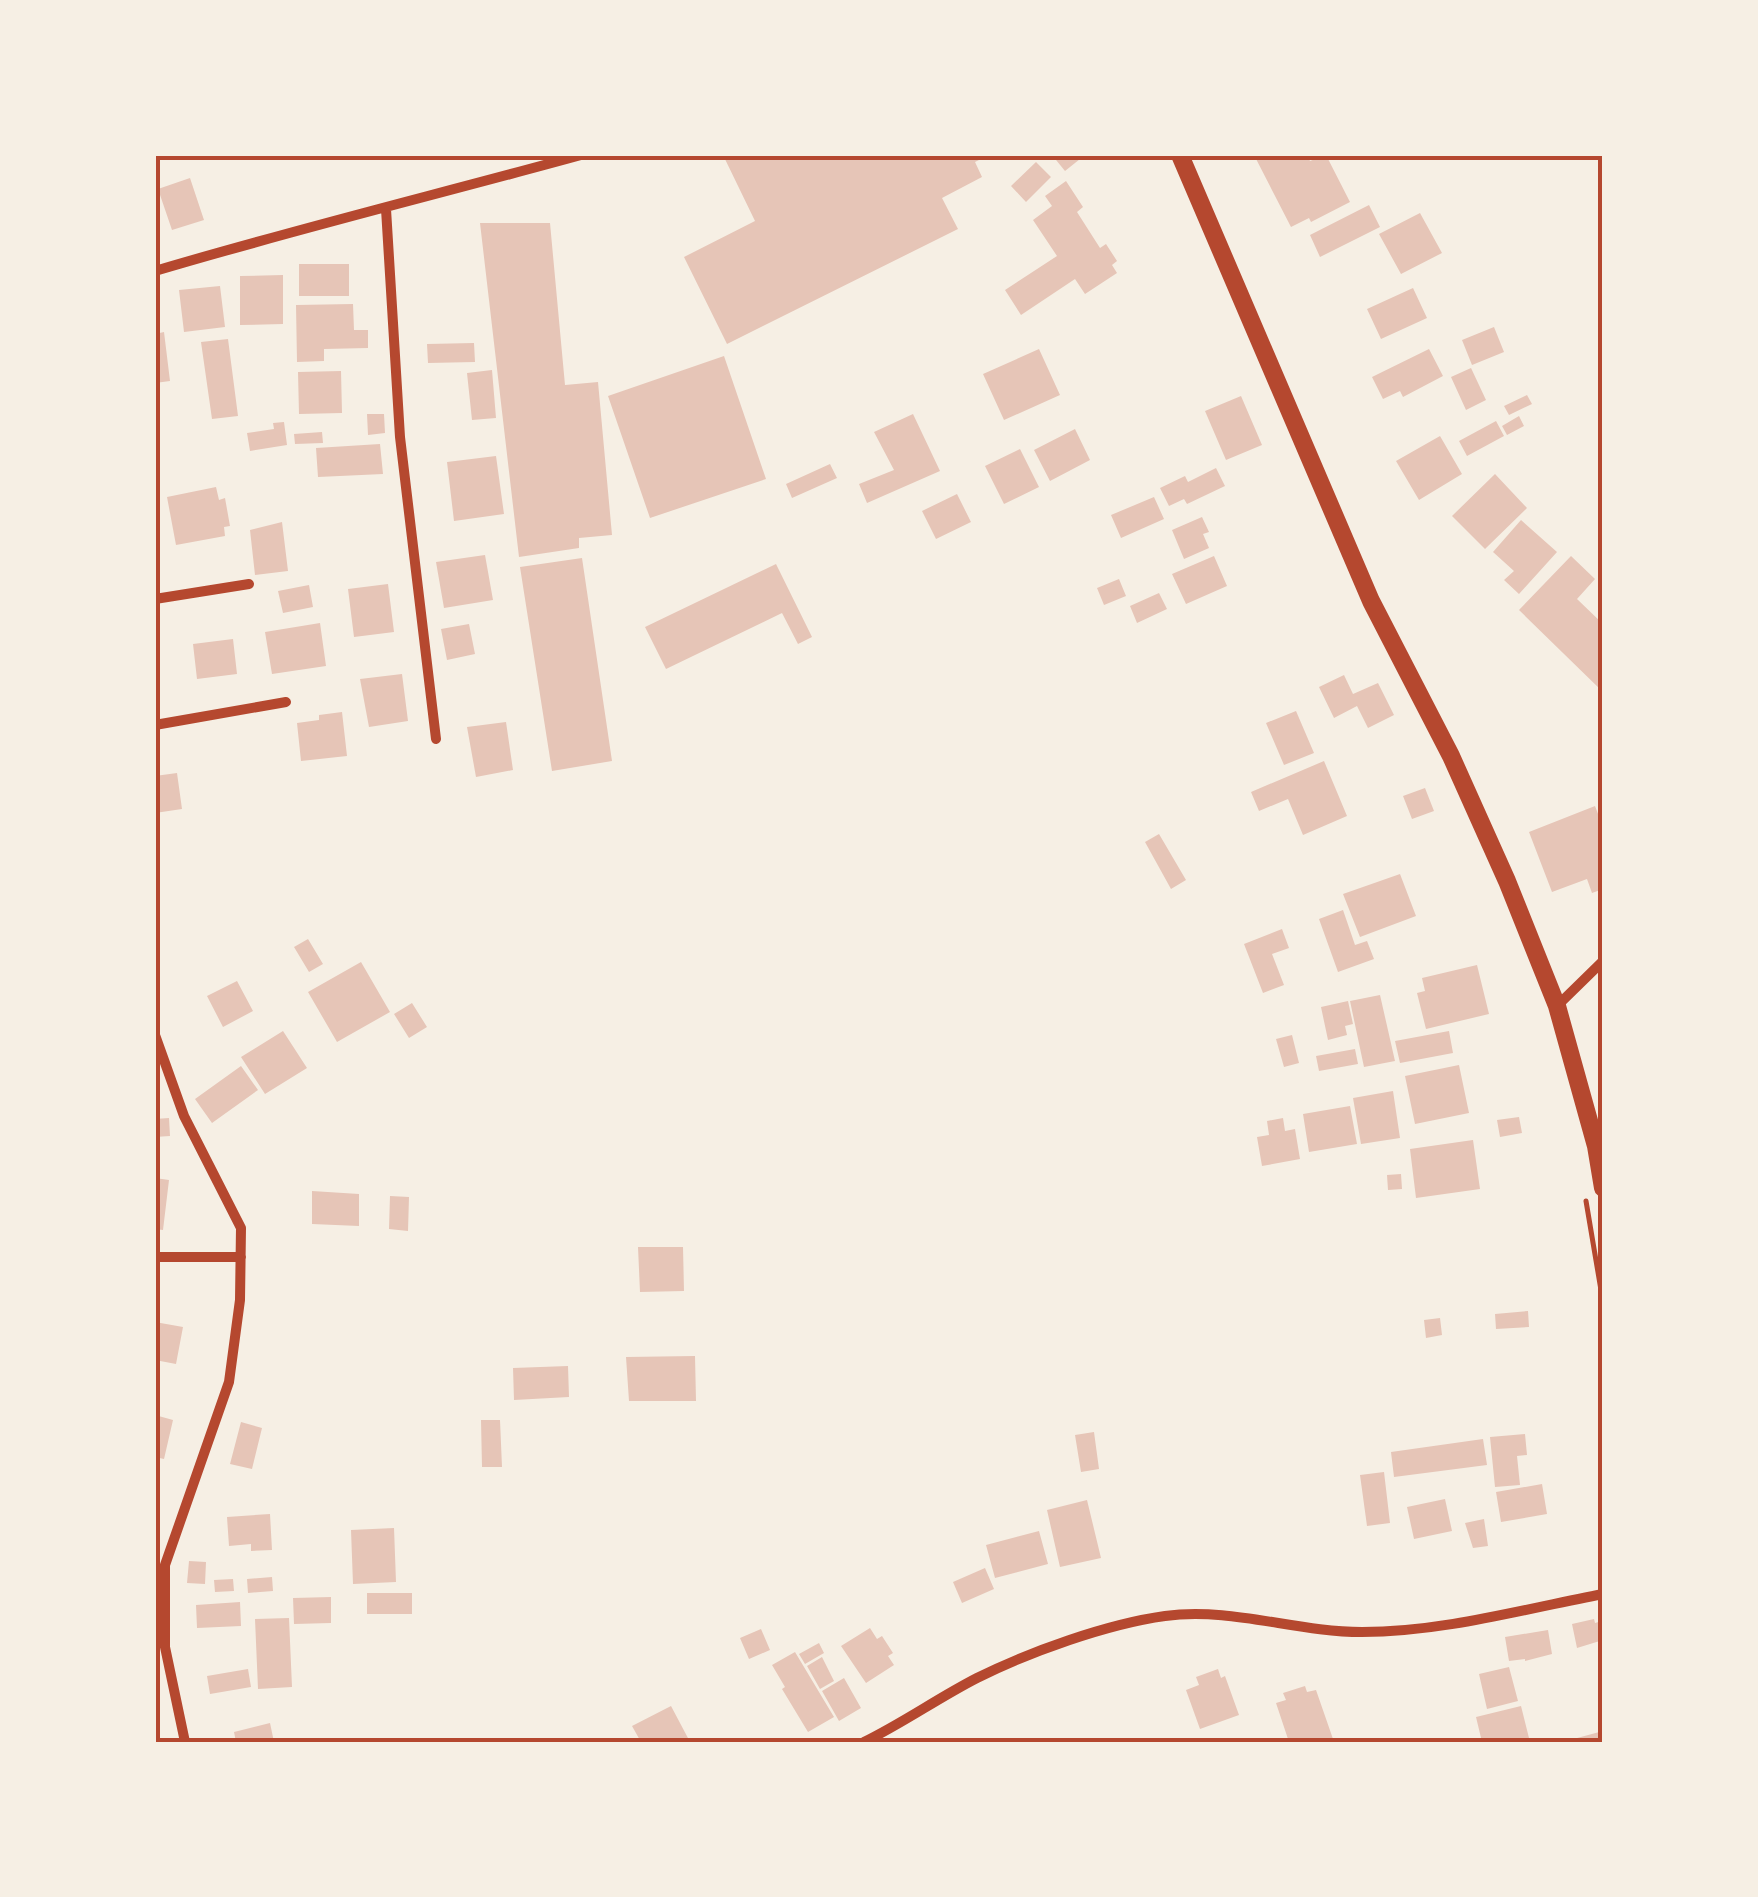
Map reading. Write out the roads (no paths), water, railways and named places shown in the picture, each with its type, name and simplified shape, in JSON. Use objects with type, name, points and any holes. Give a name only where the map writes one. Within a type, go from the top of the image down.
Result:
[{"type":"main road","points":[[1180,155],[1371,602],[1451,756],[1507,881],[1556,1006],[1596,1146],[1603,1188]]},
{"type":"street","points":[[155,271],[310,225],[386,209],[581,155]]},
{"type":"street","points":[[386,209],[400,438],[436,739]]},
{"type":"street","points":[[155,599],[249,584]]},
{"type":"street","points":[[155,725],[286,702]]},
{"type":"street","points":[[1556,1006],[1603,961]]},
{"type":"street","points":[[155,1034],[184,1116],[241,1228],[240,1300],[229,1382],[166,1566],[165,1648],[185,1742]]},
{"type":"street","points":[[155,1258],[241,1257]]},
{"type":"street","points":[[864,1742],[978,1678],[1086,1635],[1167,1616],[1239,1616],[1322,1630],[1407,1631],[1603,1594]]}]
